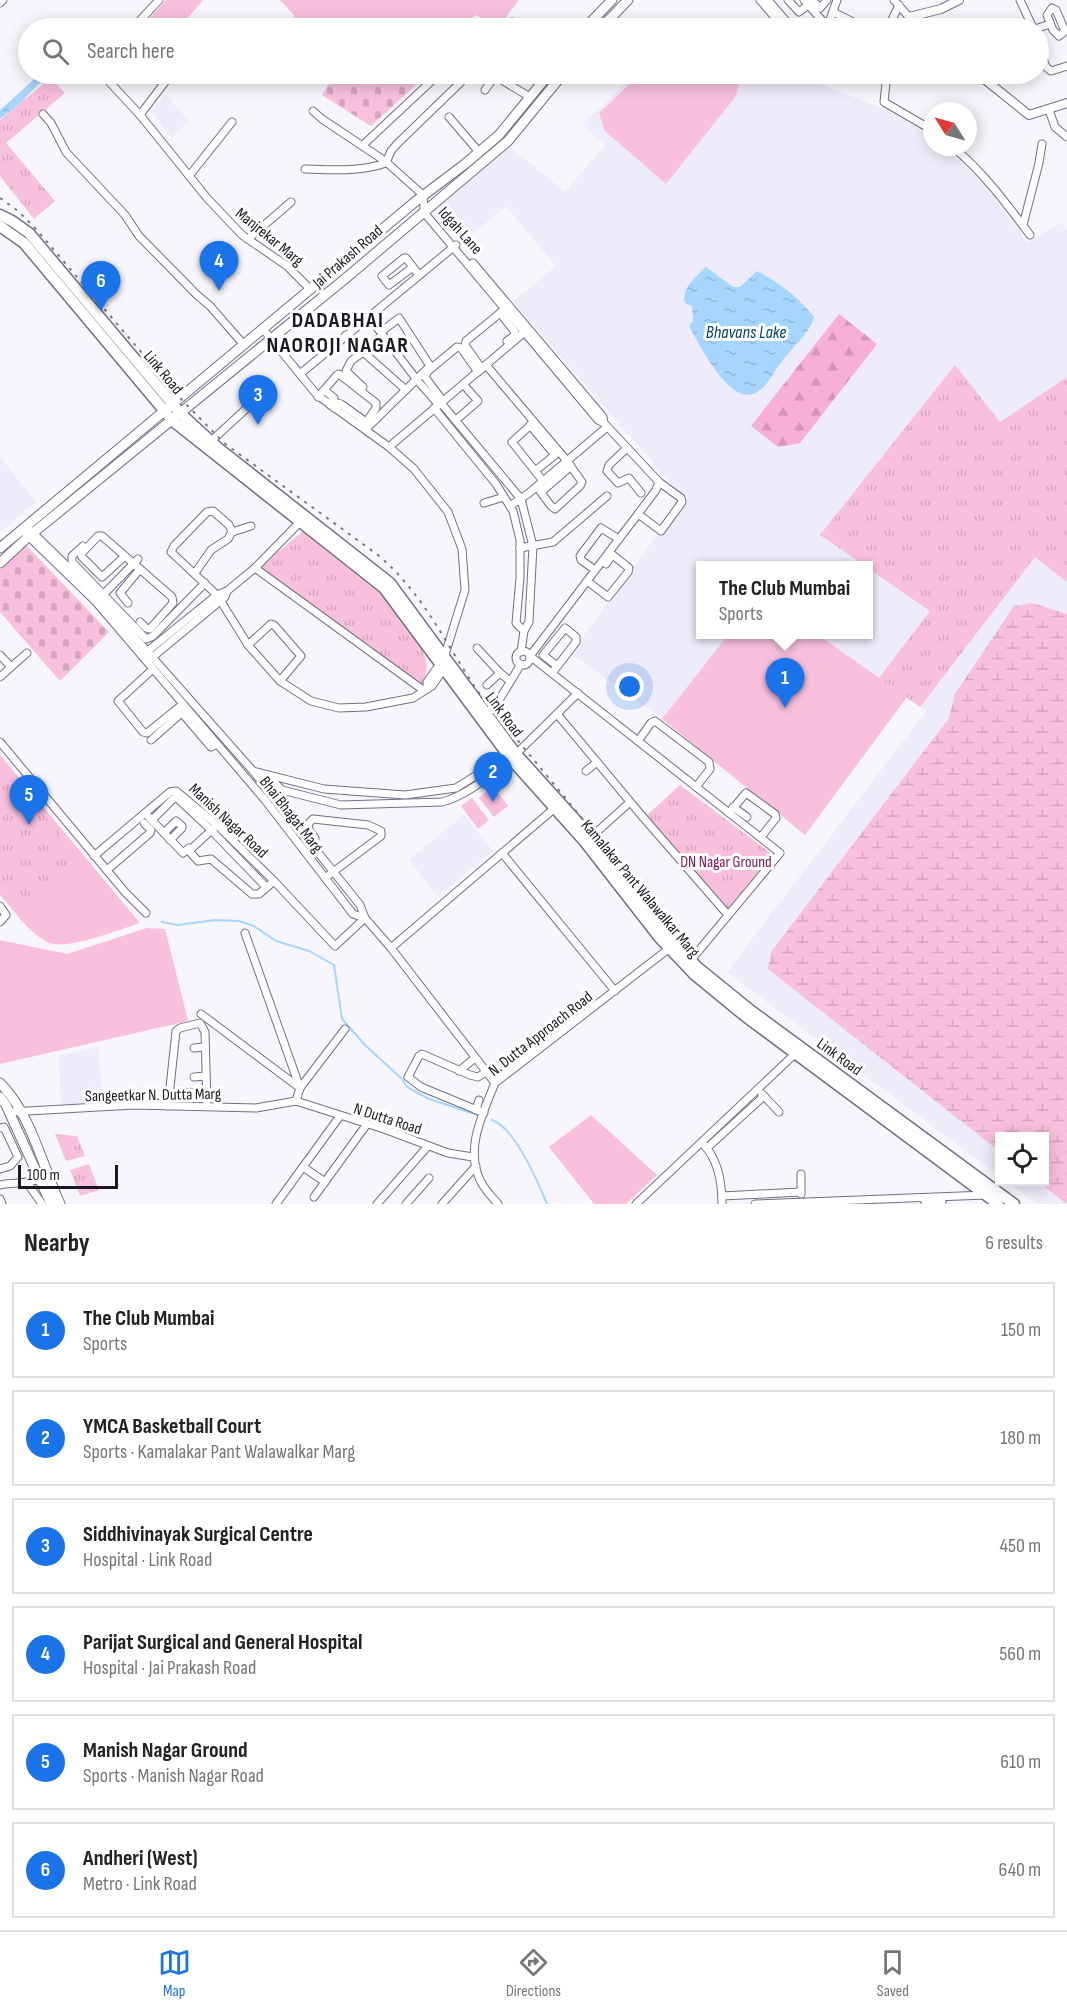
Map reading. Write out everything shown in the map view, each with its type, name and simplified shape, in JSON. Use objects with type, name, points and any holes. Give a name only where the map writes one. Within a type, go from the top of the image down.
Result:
[{"type":"main road","points":[[595,18],[612,0]]},
{"type":"main road","points":[[611,18],[628,0]]},
{"type":"main road","name":"Jai Prakash Road","points":[[0,563],[28,532],[168,408],[423,195],[499,135],[541,84]]},
{"type":"main road","name":"Jai Prakash Road","points":[[0,548],[28,532],[177,417],[272,339],[508,141],[555,84]]},
{"type":"main road","name":"Link Road","points":[[0,215],[29,233],[168,408]]},
{"type":"main road","name":"Link Road","points":[[0,226],[24,243],[177,417],[303,519],[390,583],[444,663]]},
{"type":"main road","name":"Kamalakar Pant Walawalkar Marg","points":[[444,663],[511,755],[557,806],[671,946],[710,983],[991,1192],[998,1204]]},
{"type":"main road","points":[[671,946],[690,960],[710,983]]},
{"type":"main road","points":[[0,1083],[11,1094],[20,1111],[60,1204]]},
{"type":"main road","points":[[1,1100],[10,1112],[51,1204]]},
{"type":"main road","points":[[991,1192],[1014,1204]]},
{"type":"street","points":[[0,3],[3,0]]},
{"type":"street","points":[[142,18],[159,0]]},
{"type":"street","points":[[760,0],[775,18]]},
{"type":"street","points":[[768,0],[783,18]]},
{"type":"street","points":[[788,0],[799,12],[808,2]]},
{"type":"street","points":[[808,2],[820,8],[827,0]]},
{"type":"street","points":[[829,18],[837,0]]},
{"type":"street","points":[[892,18],[897,3],[909,17],[941,9],[959,0]]},
{"type":"street","points":[[1020,0],[1028,18]]},
{"type":"street","points":[[808,2],[820,18]]},
{"type":"street","points":[[1048,18],[1047,15],[1052,8],[1064,18],[1065,31],[1063,34],[1059,36],[1056,34],[1049,21]]},
{"type":"street","points":[[832,12],[846,18]]},
{"type":"street","points":[[1049,69],[1051,71],[1067,66]]},
{"type":"street","name":"Manjrekar Marg","points":[[111,84],[140,115],[207,198],[248,239],[287,266],[311,290]]},
{"type":"street","points":[[140,115],[163,84]]},
{"type":"street","points":[[363,145],[428,84]]},
{"type":"street","points":[[305,169],[336,171],[362,169],[386,163],[392,151],[404,137],[459,84]]},
{"type":"street","points":[[485,90],[489,84]]},
{"type":"street","points":[[508,84],[530,97]]},
{"type":"street","points":[[886,84],[884,102],[923,125]]},
{"type":"street","points":[[990,84],[1029,115],[1067,103]]},
{"type":"street","points":[[1049,110],[1055,127],[1067,137]]},
{"type":"street","points":[[313,111],[363,145],[423,195],[425,211]]},
{"type":"street","points":[[43,114],[51,123],[66,152],[125,215],[139,236],[210,306],[244,345]]},
{"type":"street","points":[[449,117],[479,152]]},
{"type":"street","points":[[189,176],[232,122]]},
{"type":"street","points":[[1023,225],[1040,163],[1042,144]]},
{"type":"street","points":[[964,156],[1000,194],[1030,235]]},
{"type":"street","points":[[248,239],[291,202]]},
{"type":"street","name":"Idgah Lane","points":[[425,211],[427,216],[455,245],[514,326],[527,331]]},
{"type":"street","points":[[300,374],[455,245]]},
{"type":"street","points":[[413,267],[419,275]]},
{"type":"street","points":[[502,307],[466,341],[465,345],[532,424],[569,463],[582,483],[557,507],[553,508],[539,489]]},
{"type":"street","name":"Idgah Lane","points":[[502,307],[527,331],[581,396],[603,417],[605,425],[659,482],[681,498],[682,502],[661,531],[638,514]]},
{"type":"street","points":[[369,317],[417,380],[458,422],[521,499],[533,546],[529,622],[524,631],[521,652],[517,658],[521,664]]},
{"type":"street","points":[[363,427],[386,409],[428,369],[429,363],[401,321],[396,319],[351,361],[346,371],[386,409]]},
{"type":"street","points":[[507,341],[514,336],[514,326]]},
{"type":"street","points":[[232,532],[229,525],[213,511],[208,511],[174,546],[172,554],[195,573],[218,598],[248,645],[280,681],[311,701],[339,708],[366,707],[413,698],[425,688],[432,686],[444,663],[465,591],[462,549],[448,513],[414,469],[352,416],[327,399],[300,374],[263,328]]},
{"type":"street","points":[[389,447],[482,365],[527,331]]},
{"type":"street","points":[[346,335],[406,390]]},
{"type":"street","points":[[482,365],[461,348],[457,348],[428,371],[425,377],[452,431],[496,484],[510,506],[520,548],[516,623],[524,631]]},
{"type":"street","points":[[327,399],[339,374],[376,403],[376,408],[363,427]]},
{"type":"street","points":[[452,431],[478,401],[463,384]]},
{"type":"street","points":[[208,444],[261,395]]},
{"type":"street","points":[[532,424],[512,442],[543,481]]},
{"type":"street","points":[[532,424],[555,455],[535,471]]},
{"type":"street","points":[[510,506],[539,489],[569,463],[605,425]]},
{"type":"street","points":[[466,450],[475,442]]},
{"type":"street","points":[[627,448],[607,467],[607,471],[618,483],[628,478],[641,493]]},
{"type":"street","points":[[539,489],[543,481],[569,463]]},
{"type":"street","points":[[484,718],[521,664],[527,663],[530,656],[597,572],[656,490],[659,482]]},
{"type":"street","points":[[484,503],[504,496]]},
{"type":"street","points":[[520,548],[553,542],[607,496]]},
{"type":"street","points":[[303,519],[255,568],[227,591],[225,597],[218,598],[147,657],[253,771],[360,905],[365,918]]},
{"type":"street","points":[[195,573],[211,550],[228,539],[232,532],[251,526]]},
{"type":"street","points":[[100,598],[72,559],[102,528]]},
{"type":"street","points":[[597,572],[581,560],[580,556],[601,528],[619,539]]},
{"type":"street","points":[[28,532],[100,598],[150,639],[205,583]]},
{"type":"street","points":[[124,556],[102,577],[81,554],[100,536],[137,564],[173,600],[171,606],[150,629],[140,622]]},
{"type":"street","points":[[606,564],[610,554]]},
{"type":"street","points":[[589,582],[608,597],[628,572],[629,568],[610,554]]},
{"type":"street","points":[[100,598],[137,564]]},
{"type":"street","points":[[128,603],[120,593],[137,564]]},
{"type":"street","points":[[255,568],[425,688]]},
{"type":"street","points":[[278,596],[283,588]]},
{"type":"street","name":"Bhai Bhagat Marg","points":[[100,598],[147,657],[153,669],[170,683],[201,732],[217,744],[268,804],[353,914],[365,918],[391,948],[495,1083]]},
{"type":"street","points":[[248,645],[272,624],[274,625],[301,656],[280,681]]},
{"type":"street","points":[[554,670],[576,640],[576,637],[565,628],[543,655],[554,670],[578,693],[696,787],[733,811],[747,817]]},
{"type":"street","points":[[477,648],[510,681]]},
{"type":"street","points":[[521,652],[527,652],[554,670]]},
{"type":"street","points":[[0,677],[27,653]]},
{"type":"street","points":[[0,655],[11,668]]},
{"type":"street","points":[[153,669],[118,701],[143,732],[147,733],[184,708]]},
{"type":"street","points":[[487,685],[500,673]]},
{"type":"street","points":[[267,775],[282,789],[341,805],[442,802],[453,799],[480,783],[578,693]]},
{"type":"street","points":[[151,740],[184,708]]},
{"type":"street","points":[[557,714],[728,915]]},
{"type":"street","points":[[638,741],[651,723],[656,721],[708,761],[711,764],[710,769],[696,787]]},
{"type":"street","points":[[0,742],[94,856],[146,913]]},
{"type":"street","points":[[236,767],[324,789],[405,795],[456,788],[511,755]]},
{"type":"street","points":[[586,771],[597,762]]},
{"type":"street","name":"Manish Nagar Road","points":[[94,856],[170,792],[176,791],[274,880],[335,946],[365,918]]},
{"type":"street","points":[[733,811],[746,793],[775,814],[776,818],[761,837]]},
{"type":"street","points":[[152,820],[177,798],[213,826],[266,887]]},
{"type":"street","points":[[268,804],[275,799]]},
{"type":"street","points":[[599,830],[630,802]]},
{"type":"street","points":[[391,948],[557,806]]},
{"type":"street","points":[[690,960],[780,853],[733,811]]},
{"type":"street","points":[[145,813],[184,853],[213,826]]},
{"type":"street","points":[[310,843],[315,838],[308,824],[314,819],[368,825],[381,831],[381,836],[326,878]]},
{"type":"street","points":[[164,833],[176,821],[182,826],[170,840]]},
{"type":"street","points":[[107,870],[151,832],[144,823]]},
{"type":"street","points":[[213,826],[190,853],[200,862],[211,859],[250,893],[259,894],[274,880]]},
{"type":"street","points":[[502,853],[615,991]]},
{"type":"street","points":[[0,906],[6,915],[0,922]]},
{"type":"street","points":[[245,933],[300,1088]]},
{"type":"street","name":"N. Dutta Approach Road","points":[[473,1157],[484,1113],[495,1083],[671,946]]},
{"type":"street","points":[[201,1014],[300,1088]]},
{"type":"street","points":[[168,1106],[176,1031],[200,1023],[203,1027],[205,1047],[207,1106]]},
{"type":"street","points":[[296,1101],[300,1088],[345,1029]]},
{"type":"street","points":[[194,1048],[205,1047]]},
{"type":"street","points":[[636,1204],[799,1050]]},
{"type":"street","points":[[484,1113],[421,1088],[408,1077],[422,1054],[477,1077],[486,1072]]},
{"type":"street","points":[[459,1071],[475,1058]]},
{"type":"street","points":[[194,1077],[206,1076]]},
{"type":"street","points":[[757,1089],[779,1112]]},
{"type":"street","points":[[170,1093],[206,1093]]},
{"type":"street","points":[[707,1148],[764,1096]]},
{"type":"street","name":"Sangeetkar N. Dutta Marg","points":[[10,1112],[134,1105],[256,1108],[296,1101]]},
{"type":"street","name":"N Dutta Road","points":[[296,1101],[448,1153],[473,1157]]},
{"type":"street","points":[[476,1110],[479,1101]]},
{"type":"street","points":[[276,1204],[340,1116]]},
{"type":"street","points":[[314,1197],[367,1124]]},
{"type":"street","points":[[0,1128],[4,1127],[18,1157]]},
{"type":"street","points":[[708,1134],[715,1141]]},
{"type":"street","points":[[701,1141],[716,1163],[722,1200],[741,1195],[801,1192]]},
{"type":"street","points":[[377,1204],[428,1146]]},
{"type":"street","points":[[0,1170],[10,1166],[18,1157],[29,1155]]},
{"type":"street","points":[[473,1157],[480,1182],[498,1204]]},
{"type":"street","points":[[442,1204],[476,1166]]},
{"type":"street","points":[[303,1167],[325,1182]]},
{"type":"street","points":[[796,1203],[801,1192],[801,1174]]},
{"type":"street","points":[[406,1204],[429,1178]]},
{"type":"street","points":[[0,1185],[19,1182],[28,1184],[40,1179]]},
{"type":"street","points":[[28,1184],[42,1204]]},
{"type":"street","points":[[942,1201],[991,1192]]},
{"type":"street","points":[[741,1195],[742,1204]]},
{"type":"street","points":[[0,1199],[3,1204]]},
{"type":"street","points":[[755,1204],[965,1199],[968,1204]]},
{"type":"street","points":[[903,1204],[925,1201]]},
{"type":"shaded area","points":[[625,84],[820,84],[891,112],[923,131],[923,156],[954,156],[986,186],[1028,243],[1061,222],[1067,231],[1067,1204],[1037,1204],[1012,1186],[1049,1186],[1049,1132],[995,1132],[995,1173],[727,972],[927,710],[824,639],[873,639],[873,561],[696,561],[696,639],[725,639],[662,719],[571,653],[684,498],[513,302],[556,266],[506,206],[464,241],[437,209],[509,146],[565,192],[605,145],[582,125]]},
{"type":"shaded area","points":[[166,95],[189,121],[172,138],[151,111]]},
{"type":"shaded area","points":[[0,457],[36,502],[0,532]]},
{"type":"shaded area","points":[[464,815],[493,851],[438,896],[409,860]]},
{"type":"shaded area","points":[[98,1047],[104,1102],[61,1105],[59,1055]]},
{"type":"green space","points":[[166,0],[203,0],[188,18],[150,18]]},
{"type":"green space","points":[[280,0],[519,0],[505,18],[482,18],[475,15],[473,18],[294,18],[294,15]]},
{"type":"green space","points":[[43,84],[56,84],[65,93],[6,143],[55,201],[34,219],[0,176],[0,120]]},
{"type":"green space","points":[[329,84],[417,84],[371,126],[322,95]]},
{"type":"green space","points":[[629,84],[739,84],[736,96],[666,184],[605,131],[599,113]]},
{"type":"green space","points":[[839,314],[877,344],[800,443],[778,447],[751,426]]},
{"type":"green space","points":[[955,365],[1000,422],[1067,377],[1067,582],[1035,557],[920,707],[879,678],[930,611],[873,572],[873,561],[858,561],[820,535]]},
{"type":"green space","points":[[306,529],[384,593],[423,651],[427,666],[424,683],[421,684],[258,568]]},
{"type":"green space","points":[[26,545],[109,632],[60,681],[0,612],[0,569]]},
{"type":"green space","points":[[1032,603],[1067,614],[1067,1204],[1043,1186],[1049,1186],[1049,1132],[995,1132],[995,1148],[768,969],[771,952],[949,718],[955,694],[1014,606]]},
{"type":"green space","points":[[725,639],[824,639],[907,697],[805,835],[662,719]]},
{"type":"green space","points":[[0,755],[140,923],[69,944],[50,943],[36,935],[0,895]]},
{"type":"green space","points":[[0,760],[86,867],[24,916],[0,886]]},
{"type":"green space","name":"DN Nagar Ground","points":[[680,785],[772,854],[728,915],[645,817]]},
{"type":"green space","points":[[493,786],[508,806],[494,817],[479,798]]},
{"type":"green space","points":[[472,798],[489,820],[478,829],[461,806]]},
{"type":"green space","points":[[147,928],[165,929],[188,1021],[0,1064],[0,940],[67,954]]},
{"type":"green space","points":[[591,1115],[657,1175],[626,1204],[594,1204],[549,1147]]},
{"type":"green space","points":[[55,1134],[77,1136],[85,1156],[66,1161]]},
{"type":"green space","points":[[89,1164],[99,1190],[80,1196],[70,1170]]},
{"type":"water","points":[[29,84],[39,84],[0,119],[0,110]]},
{"type":"water","name":"Bhavans Lake","points":[[706,267],[733,287],[740,287],[757,271],[788,291],[814,317],[805,335],[782,361],[767,383],[755,393],[745,395],[725,382],[707,358],[689,326],[693,321],[692,306],[686,304],[684,300],[686,290]]},
{"type":"waterway","points":[[162,922],[178,925],[215,920],[239,921],[254,926],[276,941],[309,951],[334,965],[342,1019],[365,1045],[402,1079],[407,1087],[429,1099],[478,1115]]},
{"type":"waterway","points":[[492,1120],[501,1125],[517,1144],[547,1204]]},
{"type":"railway","points":[[0,198],[18,211],[36,229],[182,400],[224,443],[378,555],[395,571],[422,604],[481,696],[653,904]]},
{"type":"place","name":"Parijat Surgical and General Hospital","points":[[219,291]]},
{"type":"place","name":"Andheri (West)","points":[[101,311]]},
{"type":"place","name":"Siddhivinayak Surgical Centre","points":[[258,425]]},
{"type":"place","name":"The Club Mumbai","points":[[785,708]]},
{"type":"place","name":"YMCA Basketball Court","points":[[493,802]]},
{"type":"place","name":"Manish Nagar Ground","points":[[29,825]]},
{"type":"district","name":"DADABHAI NAOROJI NAGAR","points":[[338,332]]}]
